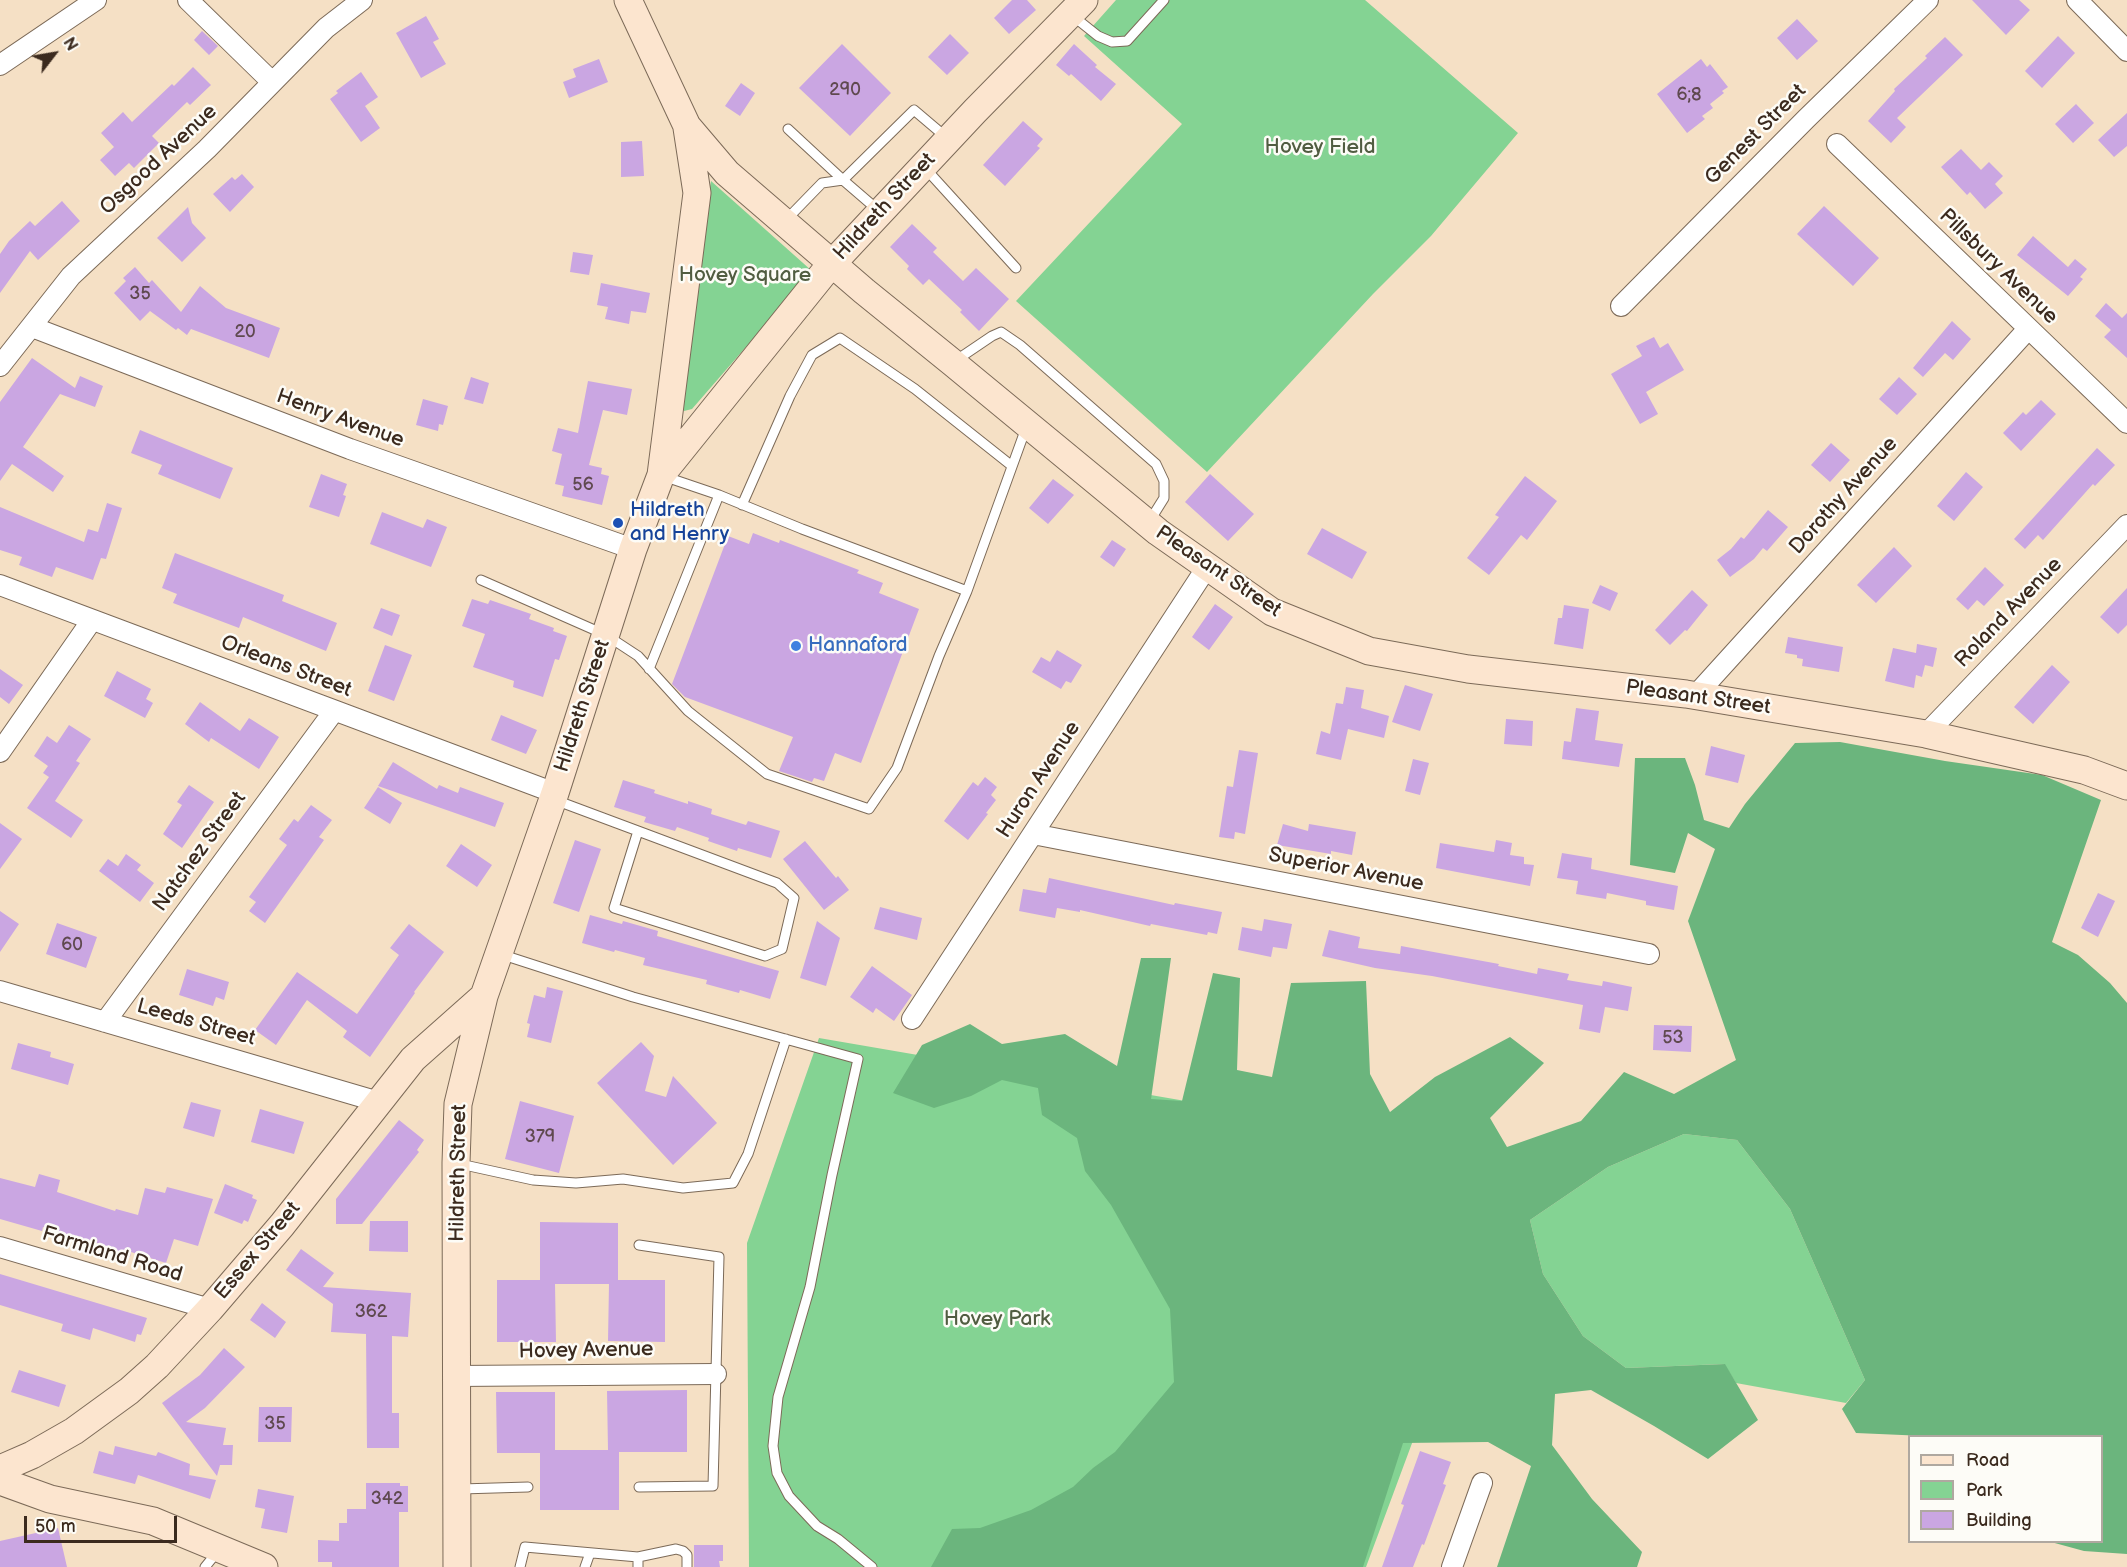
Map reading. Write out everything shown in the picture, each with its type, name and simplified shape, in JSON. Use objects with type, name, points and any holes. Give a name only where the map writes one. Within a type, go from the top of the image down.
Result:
[{"type":"street","points":[[0,65],[96,0]]},
{"type":"street","points":[[188,0],[272,82]]},
{"type":"street","name":"Osgood Avenue","points":[[0,366],[71,276],[207,149],[326,28],[362,0]]},
{"type":"street","name":"Pleasant Street","points":[[628,0],[687,126],[727,173],[832,264],[1148,524],[1272,612],[1369,651],[1468,669],[1696,695],[1926,734],[2084,770],[2127,786]]},
{"type":"street","name":"Genest Street","points":[[1622,306],[1806,119],[1928,0]]},
{"type":"street","points":[[2077,0],[2127,51]]},
{"type":"street","name":"Hildreth Street","points":[[457,1567],[456,1163],[458,1104],[484,996],[554,796],[633,549],[661,475],[832,264],[948,139],[1077,7]]},
{"type":"street","points":[[661,475],[697,193],[687,126]]},
{"type":"street","name":"Pillsbury Avenue","points":[[1837,144],[2127,423]]},
{"type":"street","name":"Henry Avenue","points":[[32,327],[350,449],[633,549]]},
{"type":"street","name":"Dorothy Avenue","points":[[1696,695],[2028,329]]},
{"type":"street","name":"Roland Avenue","points":[[1926,734],[2127,525]]},
{"type":"street","name":"Huron Avenue","points":[[912,1019],[1207,567]]},
{"type":"street","name":"Orleans Street","points":[[0,585],[554,796]]},
{"type":"street","points":[[0,752],[92,620]]},
{"type":"street","name":"Natchez Street","points":[[105,1022],[334,711]]},
{"type":"street","name":"Superior Avenue","points":[[1033,834],[1649,954]]},
{"type":"street","name":"Leeds Street","points":[[0,991],[379,1102]]},
{"type":"street","name":"Essex Street","points":[[0,1469],[32,1455],[74,1431],[129,1391],[157,1366],[210,1309],[282,1225],[413,1059],[484,996]]},
{"type":"street","name":"Farmland Road","points":[[0,1247],[210,1309]]},
{"type":"street","name":"Hovey Avenue","points":[[456,1376],[716,1374]]},
{"type":"street","points":[[0,1481],[50,1499],[153,1521],[212,1558],[264,1567]]},
{"type":"street","points":[[1452,1567],[1482,1483]]},
{"type":"lane","points":[[1077,7],[1098,36],[1112,42],[1127,40],[1164,0]]},
{"type":"lane","points":[[784,222],[822,183],[843,180],[914,110],[948,139]]},
{"type":"lane","points":[[788,129],[880,212]]},
{"type":"lane","points":[[923,166],[1016,268]]},
{"type":"lane","points":[[953,363],[1001,332],[1020,345],[1156,464],[1164,481],[1164,498],[1148,524]]},
{"type":"lane","points":[[742,505],[790,396],[812,355],[840,338],[915,389],[1012,466]]},
{"type":"lane","points":[[481,580],[606,635],[638,656],[688,711],[767,774],[869,808],[897,768],[939,656],[967,591],[1027,425]]},
{"type":"lane","points":[[661,475],[719,495],[967,591]]},
{"type":"lane","points":[[649,669],[719,495]]},
{"type":"lane","points":[[554,796],[638,831],[777,883],[794,898],[782,949],[765,956],[614,908],[638,831]]},
{"type":"lane","points":[[500,954],[633,997],[858,1059],[810,1287],[778,1397],[773,1446],[777,1473],[789,1496],[817,1526],[838,1539],[872,1567]]},
{"type":"lane","points":[[456,1163],[533,1180],[576,1183],[623,1179],[683,1188],[733,1183],[748,1154],[786,1040]]},
{"type":"lane","points":[[639,1245],[719,1257],[713,1486],[639,1487]]},
{"type":"lane","points":[[458,1489],[528,1487]]},
{"type":"lane","points":[[520,1567],[525,1547],[590,1552],[638,1562],[676,1549],[687,1555],[687,1567]]},
{"type":"lane","points":[[585,1567],[590,1552]]},
{"type":"green space","name":"Hovey Field","points":[[1116,0],[1365,0],[1518,133],[1431,236],[1373,294],[1207,472],[1016,301],[1182,124],[1084,36]]},
{"type":"green space","name":"Hovey Square","points":[[711,181],[812,271],[692,409],[684,411],[679,404]]},
{"type":"green space","points":[[1840,742],[1945,761],[2042,775],[2101,800],[2052,942],[2078,955],[2110,983],[2127,1003],[2127,1554],[2084,1551],[2055,1543],[2103,1543],[2103,1435],[1908,1435],[1856,1433],[1842,1409],[1865,1380],[1790,1209],[1737,1140],[1684,1134],[1608,1167],[1530,1220],[1543,1274],[1583,1336],[1626,1368],[1725,1364],[1758,1420],[1708,1459],[1591,1390],[1555,1394],[1552,1445],[1592,1499],[1642,1552],[1637,1567],[1497,1567],[1531,1466],[1488,1442],[1403,1443],[1363,1567],[931,1567],[952,1529],[980,1528],[1031,1510],[1073,1487],[1115,1452],[1174,1382],[1170,1309],[1111,1205],[1085,1171],[1077,1138],[1042,1115],[1038,1088],[1002,1080],[971,1096],[934,1108],[893,1093],[922,1045],[970,1024],[1002,1044],[1065,1034],[1117,1066],[1141,958],[1171,958],[1151,1099],[1182,1101],[1213,973],[1240,978],[1237,1070],[1272,1077],[1291,983],[1366,981],[1370,1074],[1390,1112],[1435,1077],[1510,1037],[1544,1063],[1490,1118],[1507,1147],[1581,1121],[1624,1072],[1674,1094],[1736,1060],[1688,921],[1715,849],[1688,833],[1675,873],[1630,865],[1635,758],[1685,758],[1704,820],[1729,828],[1745,804],[1795,743]]},
{"type":"green space","name":"Hovey Park","points":[[819,1038],[1552,1164],[1421,1419],[1366,1567],[749,1567],[747,1243]]},
{"type":"green space","points":[[1684,1134],[1737,1140],[1790,1209],[1865,1380],[1846,1403],[1736,1383],[1724,1364],[1626,1368],[1583,1336],[1543,1274],[1530,1220],[1608,1167]]},
{"type":"building","points":[[1012,0],[1027,0],[1036,10],[1009,34],[994,18]]},
{"type":"building","points":[[1972,0],[2019,0],[2030,10],[2006,35]]},
{"type":"building","points":[[426,16],[439,39],[433,42],[446,64],[421,78],[396,33]]},
{"type":"building","points":[[1797,19],[1818,41],[1797,60],[1777,38]]},
{"type":"building","points":[[202,31],[218,46],[209,55],[194,40]]},
{"type":"building","points":[[950,34],[969,53],[947,75],[928,57]]},
{"type":"building","points":[[2058,36],[2075,53],[2042,88],[2025,71]]},
{"type":"building","points":[[1945,37],[1963,55],[1897,118],[1906,127],[1891,143],[1868,121],[1895,91],[1894,89],[1927,58],[1925,56]]},
{"type":"building","points":[[842,44],[891,93],[850,136],[799,88]]},
{"type":"building","points":[[1074,44],[1097,65],[1095,67],[1116,84],[1101,101],[1071,74],[1069,76],[1056,65]]},
{"type":"building","points":[[599,59],[608,82],[569,98],[563,82],[576,77],[573,69]]},
{"type":"building","points":[[1701,59],[1707,67],[1710,64],[1728,87],[1710,104],[1713,108],[1702,116],[1705,119],[1687,133],[1657,94]]},
{"type":"building","points":[[193,67],[211,85],[190,105],[187,102],[152,136],[159,143],[134,168],[129,163],[115,176],[100,160],[114,147],[101,133],[123,112],[132,122]]},
{"type":"building","points":[[361,72],[378,97],[365,106],[380,128],[361,142],[330,99],[338,93],[336,91]]},
{"type":"building","points":[[741,83],[755,93],[740,116],[725,106]]},
{"type":"building","points":[[2076,104],[2094,123],[2073,143],[2055,124]]},
{"type":"building","points":[[2127,113],[2127,146],[2114,157],[2098,140]]},
{"type":"building","points":[[1023,121],[1043,139],[1037,146],[1040,148],[1005,186],[983,165]]},
{"type":"building","points":[[642,141],[644,176],[621,177],[621,142]]},
{"type":"building","points":[[1961,149],[1981,170],[1989,162],[2003,176],[1995,184],[2003,193],[1985,209],[1970,192],[1967,195],[1941,167]]},
{"type":"building","points":[[242,174],[254,187],[230,212],[213,194],[232,177],[235,180]]},
{"type":"building","points":[[62,201],[80,221],[38,260],[30,251],[0,293],[0,254],[9,241],[30,221],[35,226]]},
{"type":"building","points":[[1824,206],[1879,258],[1853,286],[1797,234]]},
{"type":"building","points":[[188,207],[192,223],[206,238],[182,262],[157,238]]},
{"type":"building","points":[[912,224],[937,248],[933,252],[963,281],[976,268],[1009,299],[979,331],[960,312],[962,310],[929,279],[923,285],[907,269],[909,266],[890,247]]},
{"type":"building","points":[[2033,236],[2068,267],[2075,259],[2087,269],[2080,277],[2083,279],[2068,296],[2017,255]]},
{"type":"building","points":[[573,252],[593,255],[589,275],[570,272]]},
{"type":"building","points":[[135,267],[149,283],[152,280],[181,312],[200,286],[226,308],[280,328],[269,358],[191,329],[187,335],[150,311],[140,321],[114,293],[126,281],[123,278]]},
{"type":"building","points":[[601,283],[650,293],[646,313],[631,311],[629,324],[605,319],[608,307],[597,305]]},
{"type":"building","points":[[2106,303],[2122,318],[2127,313],[2127,358],[2104,337],[2111,330],[2095,316]]},
{"type":"building","points":[[1952,321],[1971,339],[1953,360],[1945,353],[1923,377],[1913,368]]},
{"type":"building","points":[[1654,337],[1660,348],[1668,343],[1684,370],[1646,392],[1658,414],[1640,424],[1611,374],[1642,356],[1636,346]]},
{"type":"building","points":[[32,358],[75,388],[80,376],[103,386],[95,407],[60,394],[23,447],[64,476],[53,492],[12,464],[0,481],[0,402]]},
{"type":"building","points":[[471,377],[489,383],[483,404],[464,399]]},
{"type":"building","points":[[1899,377],[1917,394],[1897,415],[1879,399]]},
{"type":"building","points":[[588,381],[632,389],[627,415],[603,410],[589,465],[602,468],[601,474],[609,476],[602,505],[562,496],[564,486],[555,484],[562,454],[552,451],[558,428],[578,433]]},
{"type":"building","points":[[423,399],[448,406],[443,425],[439,424],[438,431],[416,425]]},
{"type":"building","points":[[2041,400],[2056,414],[2021,451],[2003,433],[2023,412],[2026,415]]},
{"type":"building","points":[[140,430],[233,468],[220,499],[158,474],[162,465],[131,453]]},
{"type":"building","points":[[1831,443],[1850,460],[1830,482],[1811,465]]},
{"type":"building","points":[[2097,448],[2115,465],[2095,486],[2093,484],[2043,540],[2038,535],[2025,549],[2014,539]]},
{"type":"building","points":[[1966,472],[1983,487],[1954,521],[1937,506]]},
{"type":"building","points":[[321,474],[347,484],[343,495],[346,496],[339,517],[309,507]]},
{"type":"building","points":[[1210,474],[1254,514],[1228,541],[1185,502]]},
{"type":"building","points":[[1525,476],[1557,501],[1527,540],[1521,535],[1489,575],[1467,558],[1499,517],[1495,515]]},
{"type":"building","points":[[1053,479],[1074,495],[1048,524],[1029,508]]},
{"type":"building","points":[[107,503],[122,508],[106,559],[101,558],[93,580],[56,567],[52,577],[19,565],[22,557],[0,550],[0,507],[84,542],[88,529],[98,532]]},
{"type":"building","points":[[1768,510],[1788,527],[1767,551],[1763,548],[1754,559],[1730,577],[1717,560],[1741,537],[1744,539]]},
{"type":"building","points":[[382,512],[423,528],[427,519],[447,527],[431,567],[370,544]]},
{"type":"building","points":[[1322,528],[1367,552],[1352,579],[1307,554]]},
{"type":"building","name":"Hannaford","points":[[753,533],[779,543],[780,540],[859,570],[857,573],[883,583],[879,593],[919,609],[861,763],[835,753],[824,781],[814,778],[812,782],[779,771],[793,737],[685,697],[672,684],[728,536],[749,544]]},
{"type":"building","points":[[1112,540],[1126,549],[1114,567],[1100,557]]},
{"type":"building","points":[[1894,547],[1912,566],[1876,603],[1857,585]]},
{"type":"building","points":[[175,553],[284,595],[282,601],[337,623],[326,651],[243,617],[239,628],[173,603],[177,594],[162,588]]},
{"type":"building","points":[[1985,567],[2004,585],[1984,606],[1977,600],[1968,610],[1956,599]]},
{"type":"building","points":[[1600,585],[1618,593],[1610,611],[1592,603]]},
{"type":"building","points":[[2127,588],[2127,625],[2118,634],[2100,617]]},
{"type":"building","points":[[1692,590],[1708,605],[1687,631],[1685,630],[1670,645],[1655,630]]},
{"type":"building","points":[[472,599],[488,604],[490,600],[531,614],[529,619],[554,628],[553,631],[567,636],[559,660],[555,659],[543,697],[513,687],[514,681],[473,667],[485,634],[462,626]]},
{"type":"building","points":[[1215,604],[1233,617],[1209,650],[1192,637]]},
{"type":"building","points":[[1564,605],[1589,609],[1583,649],[1554,644],[1558,618],[1562,618]]},
{"type":"building","points":[[381,608],[400,615],[392,636],[373,628]]},
{"type":"building","points":[[1788,637],[1843,647],[1839,672],[1802,666],[1803,659],[1797,658],[1797,655],[1785,653]]},
{"type":"building","points":[[1917,644],[1937,648],[1933,667],[1925,665],[1922,677],[1916,675],[1914,688],[1885,681],[1893,648],[1916,653]]},
{"type":"building","points":[[385,645],[412,655],[394,701],[368,691]]},
{"type":"building","points":[[1057,650],[1082,665],[1071,683],[1066,681],[1061,689],[1032,672],[1041,657],[1050,662]]},
{"type":"building","points":[[2052,665],[2070,682],[2033,724],[2014,707]]},
{"type":"building","points":[[0,669],[23,685],[9,704],[0,697]]},
{"type":"building","points":[[117,671],[151,689],[146,699],[153,703],[145,718],[104,696]]},
{"type":"building","points":[[1405,685],[1433,694],[1420,731],[1392,722]]},
{"type":"building","points":[[1346,687],[1364,690],[1361,708],[1389,716],[1384,738],[1348,729],[1341,760],[1316,754],[1321,731],[1330,734],[1336,703],[1343,704]]},
{"type":"building","points":[[200,702],[240,731],[249,718],[279,737],[259,769],[211,738],[209,742],[185,724]]},
{"type":"building","points":[[1576,708],[1599,711],[1595,740],[1623,744],[1619,767],[1562,759],[1564,741],[1571,742]]},
{"type":"building","points":[[501,715],[537,730],[526,754],[491,740]]},
{"type":"building","points":[[1506,719],[1533,721],[1532,746],[1504,744]]},
{"type":"building","points":[[69,725],[91,739],[76,761],[80,763],[55,801],[83,820],[71,838],[27,808],[49,777],[43,773],[48,766],[34,756],[47,736],[57,743]]},
{"type":"building","points":[[1711,746],[1745,755],[1738,783],[1705,775]]},
{"type":"building","points":[[1239,750],[1258,753],[1245,834],[1235,832],[1234,839],[1219,837],[1227,786],[1233,787]]},
{"type":"building","points":[[1413,759],[1429,763],[1420,795],[1405,791]]},
{"type":"building","points":[[393,762],[437,789],[439,785],[458,793],[460,787],[504,803],[495,827],[378,786]]},
{"type":"building","points":[[985,777],[997,787],[991,795],[996,800],[968,840],[944,821],[973,782],[978,786]]},
{"type":"building","points":[[623,780],[655,790],[654,793],[712,809],[711,814],[746,825],[748,821],[780,831],[771,858],[738,848],[737,851],[677,827],[675,831],[644,822],[646,817],[614,807]]},
{"type":"building","points":[[189,785],[214,802],[182,848],[163,834],[182,805],[177,802]]},
{"type":"building","points":[[378,787],[402,803],[390,824],[364,808]]},
{"type":"building","points":[[311,805],[332,820],[319,837],[324,840],[265,923],[249,911],[256,902],[249,897],[287,845],[279,839],[294,819],[298,822]]},
{"type":"building","points":[[0,823],[22,839],[0,869]]},
{"type":"building","points":[[1283,824],[1308,831],[1309,824],[1356,832],[1352,855],[1277,845]]},
{"type":"building","points":[[575,840],[601,849],[579,912],[553,903]]},
{"type":"building","points":[[1496,840],[1512,843],[1510,855],[1524,857],[1524,864],[1534,865],[1530,886],[1436,868],[1440,843],[1494,852]]},
{"type":"building","points":[[805,841],[849,890],[824,910],[783,859]]},
{"type":"building","points":[[461,844],[492,865],[477,887],[446,866]]},
{"type":"building","points":[[1562,853],[1592,858],[1591,869],[1678,886],[1674,910],[1646,905],[1646,901],[1607,893],[1606,899],[1576,894],[1578,881],[1557,878]]},
{"type":"building","points":[[126,854],[141,865],[137,870],[154,883],[140,902],[99,871],[108,859],[118,866]]},
{"type":"building","points":[[1049,878],[1174,905],[1175,903],[1222,912],[1217,934],[1208,932],[1207,935],[1151,924],[1150,926],[1080,910],[1080,912],[1057,908],[1055,918],[1019,911],[1023,889],[1046,893]]},
{"type":"building","points":[[2098,893],[2115,901],[2098,937],[2081,928]]},
{"type":"building","points":[[880,907],[922,918],[917,940],[874,929]]},
{"type":"building","points":[[0,911],[19,924],[0,952]]},
{"type":"building","points":[[590,915],[658,931],[657,936],[779,971],[770,999],[740,990],[739,993],[706,984],[707,980],[643,965],[645,958],[582,943]]},
{"type":"building","points":[[1264,919],[1292,924],[1287,949],[1273,947],[1271,957],[1238,950],[1242,927],[1262,931]]},
{"type":"building","points":[[817,921],[840,938],[826,986],[800,978]]},
{"type":"building","points":[[57,923],[97,937],[86,968],[46,954]]},
{"type":"building","points":[[409,924],[444,952],[370,1057],[343,1037],[347,1031],[307,1000],[276,1045],[255,1030],[297,972],[357,1014],[399,955],[390,948]]},
{"type":"building","points":[[1329,930],[1360,937],[1358,948],[1400,954],[1401,946],[1499,964],[1498,966],[1537,974],[1538,968],[1569,974],[1567,980],[1602,986],[1603,981],[1632,987],[1628,1011],[1605,1007],[1600,1033],[1579,1029],[1583,1005],[1432,976],[1375,968],[1322,956]]},
{"type":"building","points":[[872,966],[912,995],[894,1021],[876,1008],[873,1013],[850,997]]},
{"type":"building","points":[[187,969],[229,982],[224,1000],[216,997],[213,1006],[179,995]]},
{"type":"building","points":[[547,987],[563,991],[551,1043],[527,1037],[530,1024],[527,1023],[534,995],[545,998]]},
{"type":"building","points":[[1654,1025],[1692,1026],[1691,1052],[1653,1050]]},
{"type":"building","points":[[641,1042],[654,1056],[645,1091],[666,1097],[673,1076],[717,1123],[673,1165],[597,1083]]},
{"type":"building","points":[[18,1043],[51,1052],[50,1057],[74,1064],[68,1085],[11,1069]]},
{"type":"building","points":[[520,1101],[574,1116],[559,1173],[505,1159]]},
{"type":"building","points":[[191,1102],[221,1110],[214,1137],[183,1128]]},
{"type":"building","points":[[260,1109],[304,1122],[294,1154],[251,1142]]},
{"type":"building","points":[[399,1120],[424,1140],[417,1150],[419,1152],[362,1224],[336,1224],[336,1199]]},
{"type":"building","points":[[39,1174],[60,1180],[57,1192],[115,1211],[116,1209],[138,1215],[145,1188],[165,1193],[167,1187],[213,1199],[198,1246],[174,1239],[166,1263],[131,1252],[130,1257],[104,1251],[106,1246],[43,1227],[42,1231],[0,1219],[0,1178],[35,1187]]},
{"type":"building","points":[[225,1184],[253,1195],[252,1198],[257,1200],[248,1222],[244,1220],[242,1224],[214,1213]]},
{"type":"building","points":[[370,1221],[408,1221],[408,1252],[369,1251]]},
{"type":"building","points":[[540,1222],[618,1223],[618,1280],[665,1280],[665,1342],[608,1341],[609,1284],[555,1284],[556,1342],[497,1342],[497,1280],[540,1280]]},
{"type":"building","points":[[301,1249],[334,1273],[323,1287],[411,1293],[408,1337],[392,1336],[392,1413],[399,1413],[399,1448],[367,1448],[366,1334],[331,1332],[333,1304],[286,1270]]},
{"type":"building","points":[[0,1274],[147,1318],[141,1335],[137,1334],[135,1342],[93,1328],[90,1340],[61,1331],[63,1324],[0,1305]]},
{"type":"building","points":[[262,1303],[286,1322],[275,1338],[250,1320]]},
{"type":"building","points":[[224,1348],[245,1367],[205,1408],[186,1422],[226,1428],[223,1445],[233,1445],[232,1465],[220,1465],[217,1476],[162,1403],[200,1375]]},
{"type":"building","points":[[19,1370],[66,1385],[59,1407],[11,1392]]},
{"type":"building","points":[[687,1390],[687,1452],[619,1452],[619,1510],[540,1510],[540,1453],[497,1453],[496,1392],[555,1392],[555,1450],[608,1450],[607,1391]]},
{"type":"building","points":[[259,1407],[292,1407],[291,1442],[258,1442]]},
{"type":"building","points":[[115,1446],[156,1456],[158,1452],[190,1464],[189,1475],[216,1480],[210,1499],[138,1475],[135,1484],[93,1473],[99,1451],[113,1455]]},
{"type":"building","points":[[1420,1451],[1451,1462],[1443,1484],[1446,1485],[1424,1545],[1422,1544],[1413,1567],[1382,1567],[1404,1505],[1401,1504]]},
{"type":"building","points":[[366,1483],[400,1483],[400,1486],[408,1486],[408,1512],[399,1512],[399,1567],[332,1567],[332,1562],[318,1562],[318,1540],[339,1541],[339,1523],[347,1523],[347,1509],[366,1509]]},
{"type":"building","points":[[258,1489],[294,1496],[287,1533],[261,1528],[265,1509],[255,1507]]},
{"type":"building","points":[[58,1528],[67,1567],[0,1567],[0,1541]]},
{"type":"building","points":[[694,1545],[723,1545],[723,1561],[719,1561],[720,1567],[694,1567]]},
{"type":"place","name":"Hildreth and Henry","points":[[618,523]]},
{"type":"place","name":"Hannaford","points":[[796,646]]}]
